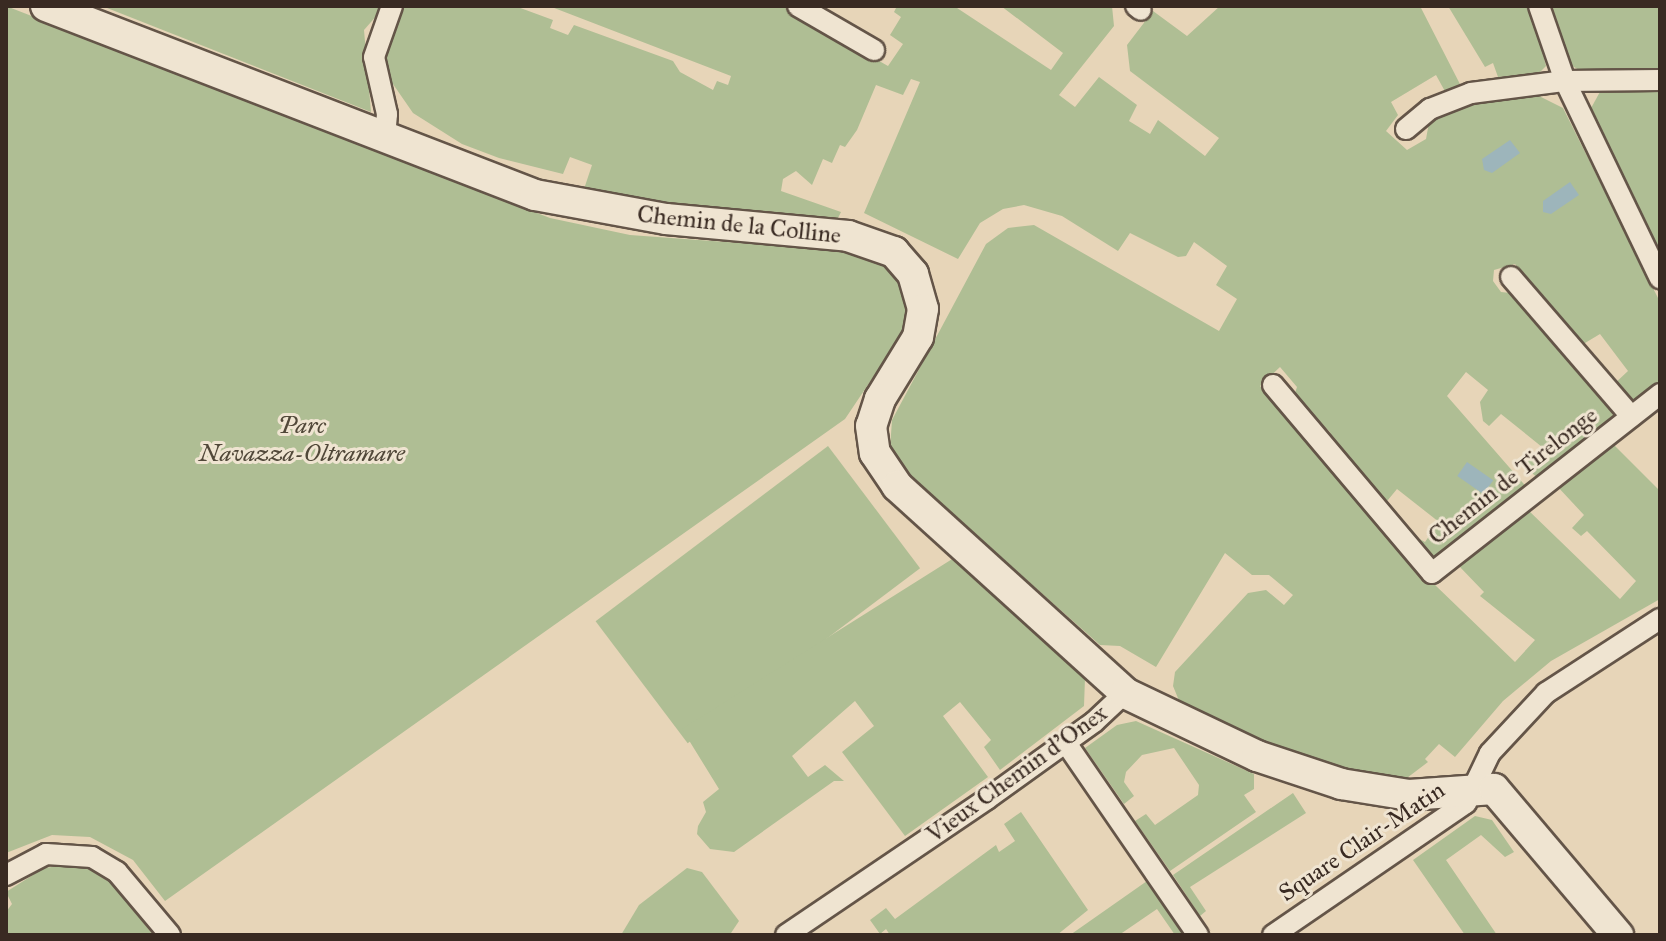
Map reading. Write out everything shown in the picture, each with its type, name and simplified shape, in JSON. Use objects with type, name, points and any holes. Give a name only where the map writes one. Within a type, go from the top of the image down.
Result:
[{"type":"street","name":"Chemin de la Colline","points":[[46,6],[535,195],[666,219],[848,236],[894,252],[919,285],[922,321],[875,411],[872,438],[880,464],[897,486],[1125,693]]},
{"type":"street","points":[[385,137],[387,114],[374,57],[392,6]]},
{"type":"street","points":[[798,6],[874,50]]},
{"type":"street","points":[[1539,6],[1565,81],[1660,278]]},
{"type":"street","points":[[1406,129],[1430,109],[1471,93],[1565,81],[1660,80]]},
{"type":"street","name":"Chemin de Tirelonge","points":[[1511,277],[1631,416]]},
{"type":"street","name":"Chemin de Tirelonge","points":[[1273,385],[1432,573],[1660,394]]},
{"type":"street","points":[[1618,935],[1501,795],[1476,787],[1490,753],[1546,693],[1660,619]]},
{"type":"street","name":"Vieux Chemin d'Onex","points":[[786,935],[1066,743],[1125,693],[1257,756],[1341,784],[1409,795],[1476,787]]},
{"type":"street","points":[[1066,743],[1198,935]]},
{"type":"street","name":"Square Clair-Matin","points":[[1273,935],[1466,803],[1476,787]]},
{"type":"street","points":[[6,875],[46,854],[92,857],[117,872],[170,935]]},
{"type":"green space","name":"Parc Navazza-Oltramare","points":[[6,6],[550,218],[630,235],[850,251],[878,261],[895,274],[904,294],[907,312],[900,337],[845,419],[165,901],[133,860],[90,837],[52,835],[6,853]]},
{"type":"green space","points":[[102,6],[385,6],[364,30],[371,112]]},
{"type":"green space","points":[[404,6],[515,6],[553,20],[550,28],[568,35],[574,25],[673,61],[680,72],[713,90],[717,81],[728,85],[731,76],[549,6],[782,6],[888,66],[903,44],[890,35],[901,17],[894,12],[897,6],[954,6],[1051,70],[1063,53],[1001,6],[1112,6],[1114,26],[1059,95],[1075,107],[1099,77],[1137,105],[1129,121],[1150,134],[1158,120],[1205,156],[1219,138],[1130,71],[1127,45],[1153,11],[1187,36],[1220,6],[1420,6],[1463,90],[1447,95],[1436,75],[1391,102],[1398,115],[1386,131],[1407,150],[1426,139],[1430,117],[1462,104],[1529,91],[1563,108],[1660,302],[1660,385],[1631,402],[1612,386],[1628,371],[1600,334],[1580,346],[1515,264],[1494,270],[1493,281],[1501,292],[1520,294],[1612,407],[1613,416],[1538,478],[1523,466],[1542,447],[1501,414],[1489,426],[1483,421],[1480,402],[1488,390],[1466,372],[1447,396],[1529,490],[1439,556],[1430,555],[1412,535],[1425,542],[1439,522],[1397,489],[1383,506],[1333,443],[1330,432],[1293,399],[1297,387],[1280,367],[1260,386],[1434,584],[1515,662],[1535,640],[1480,596],[1484,592],[1458,565],[1527,509],[1620,599],[1636,581],[1587,531],[1581,536],[1572,528],[1584,515],[1557,486],[1611,442],[1660,491],[1660,599],[1551,661],[1503,701],[1455,757],[1439,744],[1425,759],[1428,762],[1399,784],[1309,763],[1182,708],[1173,686],[1175,672],[1248,593],[1266,590],[1284,605],[1293,595],[1269,575],[1252,575],[1225,553],[1156,667],[1120,646],[1100,645],[896,464],[890,449],[892,420],[986,244],[1008,228],[1034,225],[1219,331],[1237,299],[1216,285],[1227,266],[1194,242],[1186,256],[1178,257],[1130,233],[1118,251],[1062,216],[1024,205],[1003,209],[980,223],[958,259],[864,213],[920,82],[911,79],[903,95],[876,85],[857,130],[845,147],[840,145],[832,163],[823,159],[812,185],[796,171],[783,179],[781,191],[841,212],[838,218],[692,208],[584,189],[592,165],[570,157],[563,174],[499,158],[462,144],[413,113],[386,74],[385,53]]},
{"type":"green space","points":[[1448,6],[1531,6],[1546,66],[1537,75],[1498,77],[1493,63],[1485,67]]},
{"type":"green space","points":[[1552,6],[1660,6],[1660,72],[1582,72],[1571,65]]},
{"type":"green space","points":[[1660,86],[1660,260],[1590,110],[1601,90]]},
{"type":"green space","points":[[828,446],[920,568],[688,743],[596,621]]},
{"type":"green space","points":[[957,556],[1085,678],[1084,706],[1000,770],[984,747],[991,740],[960,702],[943,716],[988,777],[905,836],[842,752],[874,726],[855,701],[792,756],[808,777],[825,765],[844,781],[834,781],[734,852],[710,849],[697,834],[698,826],[706,812],[703,802],[719,789],[682,729]]},
{"type":"green space","points":[[1136,721],[1254,774],[1254,789],[1244,795],[1256,812],[1170,871],[1135,821],[1146,814],[1155,825],[1198,795],[1199,785],[1174,748],[1142,755],[1126,772],[1124,782],[1134,796],[1124,804],[1085,748],[1117,725]]},
{"type":"green space","points":[[1293,793],[1306,813],[1190,887],[1206,911],[1200,916],[1173,875]]},
{"type":"green space","points":[[1021,812],[1088,910],[1057,935],[890,935],[886,929],[880,934],[870,920],[886,908],[895,919],[996,845],[999,852],[1015,841],[1004,824]]},
{"type":"green space","points":[[1475,816],[1492,820],[1514,852],[1505,857],[1481,835],[1446,860],[1497,935],[1465,935],[1413,860]]},
{"type":"green space","points":[[67,865],[87,868],[113,884],[153,935],[6,935],[6,912],[12,904],[6,892],[44,868]]},
{"type":"green space","points":[[687,868],[702,872],[739,921],[731,933],[621,935],[639,905]]},
{"type":"green space","points":[[1147,881],[1184,934],[1175,935],[1157,909],[1119,935],[1070,935]]},
{"type":"water","points":[[1510,140],[1520,153],[1492,173],[1484,170],[1482,159]]},
{"type":"water","points":[[1570,182],[1579,195],[1551,214],[1543,212],[1543,201]]},
{"type":"water","points":[[1467,462],[1493,480],[1483,494],[1457,476]]}]
